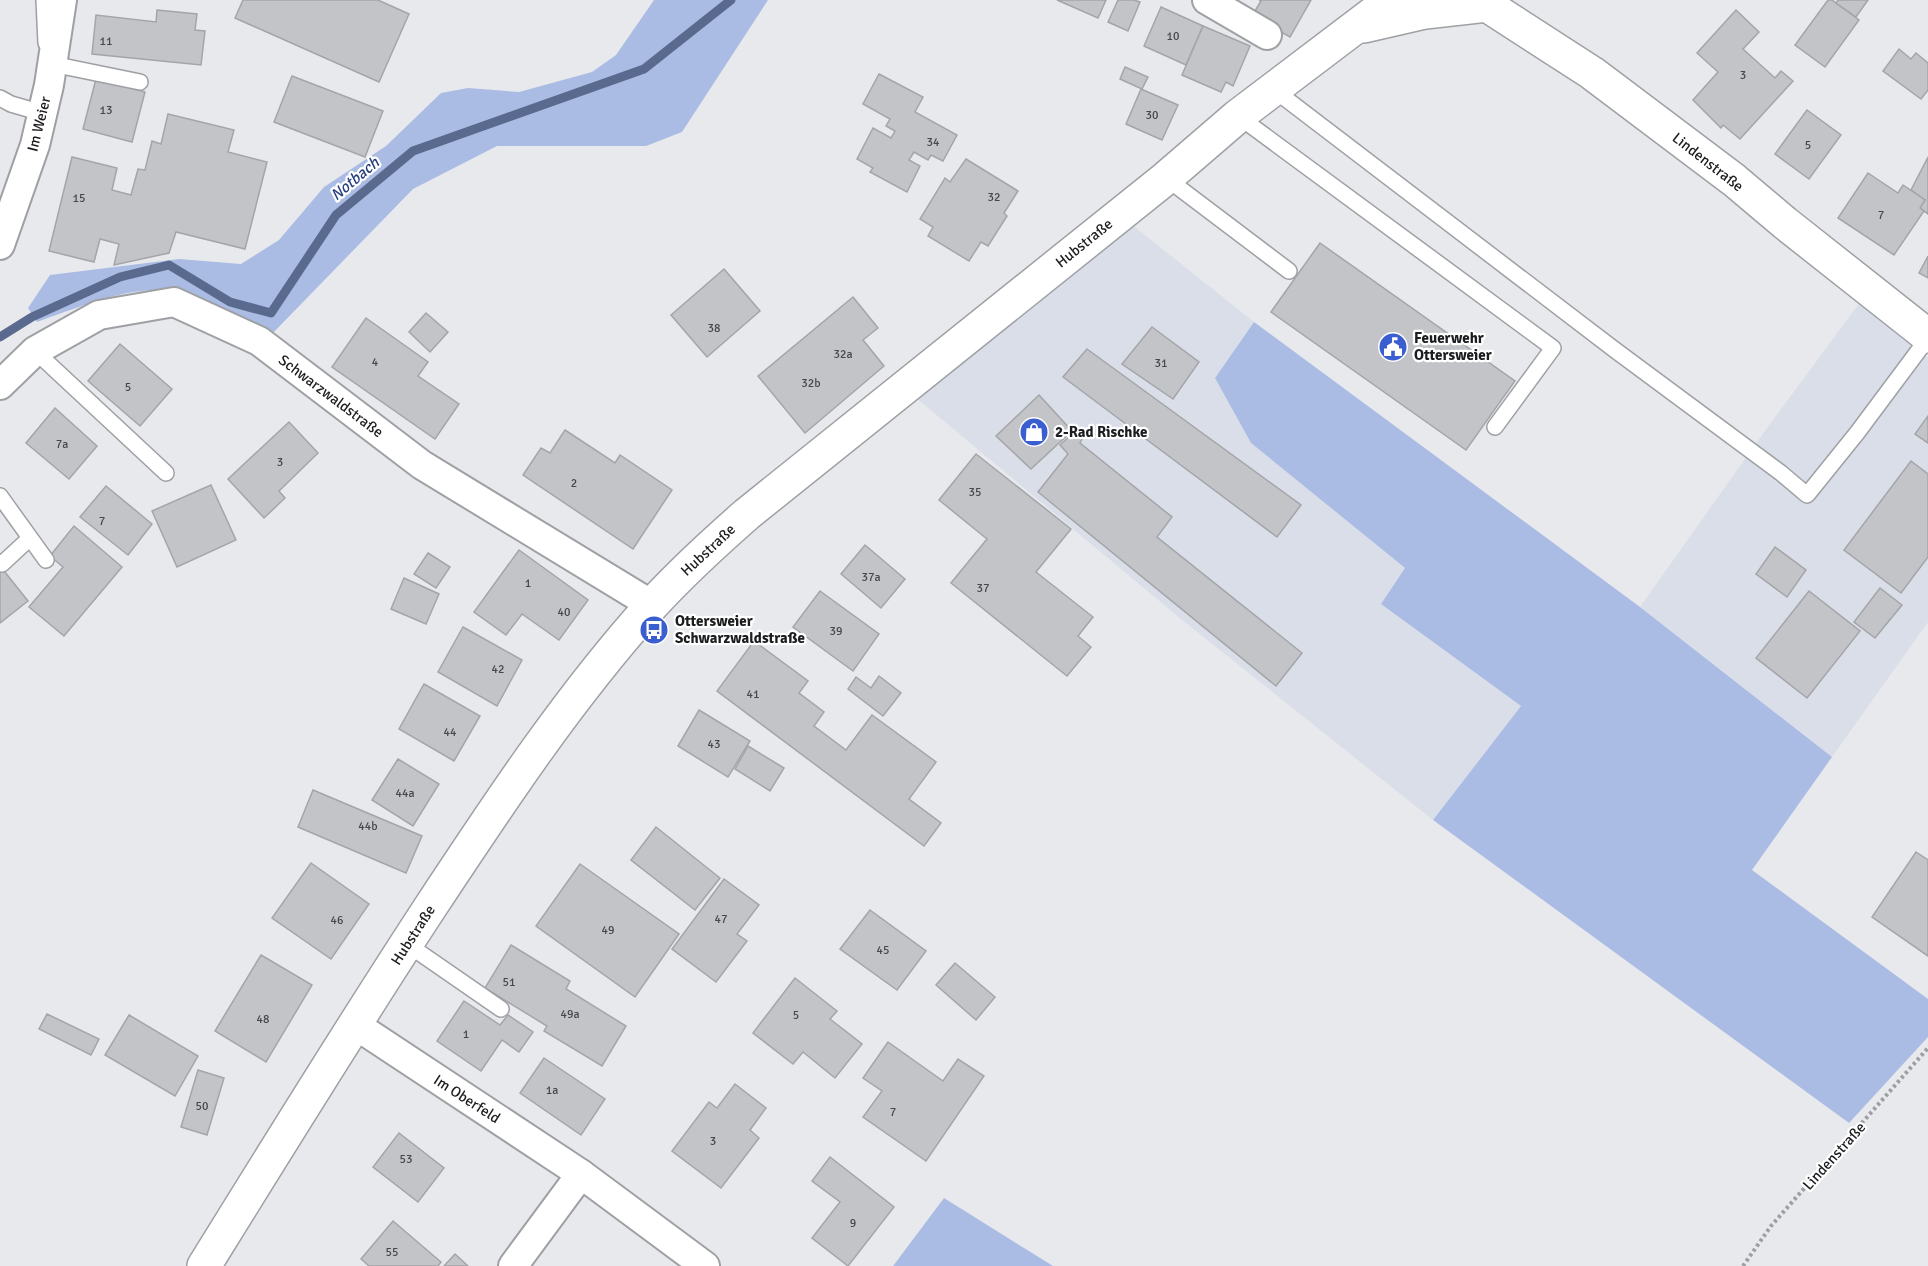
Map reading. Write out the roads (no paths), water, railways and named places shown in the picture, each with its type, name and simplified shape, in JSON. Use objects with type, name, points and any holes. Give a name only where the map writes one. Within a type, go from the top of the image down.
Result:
[{"type":"main road","name":"Hubstraße","points":[[204,1266],[354,1024],[480,832],[575,699],[652,605],[697,558],[747,514],[1166,178],[1238,116],[1390,0]]},
{"type":"main road","points":[[1356,27],[1425,12],[1483,3]]},
{"type":"main road","name":"Lindenstraße","points":[[1483,3],[1601,80],[1734,180],[1928,337]]},
{"type":"street","name":"Im Weier","points":[[0,245],[35,145],[51,74],[62,0]]},
{"type":"street","points":[[1207,0],[1267,35]]},
{"type":"street","name":"Schwarzwaldstraße","points":[[4,370],[99,315],[174,302],[259,341],[422,465],[652,605]]},
{"type":"street","name":"Im Oberfeld","points":[[354,1024],[581,1174],[705,1266]]},
{"type":"street","points":[[513,1266],[581,1174]]},
{"type":"lane","points":[[44,0],[51,74],[140,82]]},
{"type":"lane","points":[[1273,89],[1807,495],[1857,433],[1928,337]]},
{"type":"lane","points":[[0,98],[11,104],[42,113]]},
{"type":"lane","points":[[1238,116],[1552,348],[1495,427]]},
{"type":"lane","points":[[1166,178],[1289,271]]},
{"type":"lane","points":[[35,351],[166,472]]},
{"type":"lane","points":[[0,496],[46,560]]},
{"type":"lane","points":[[2,564],[30,538]]},
{"type":"lane","points":[[407,944],[501,1009]]},
{"type":"waterway","name":"Notbach","points":[[0,337],[32,317],[120,277],[169,265],[230,302],[271,313],[336,215],[413,151],[644,69],[731,0]]},
{"type":"place","name":"Feuerwehr Ottersweier","points":[[1393,347]]},
{"type":"place","name":"2-Rad Rischke","points":[[1034,432]]},
{"type":"place","name":"Ottersweier Schwarzwaldstraße","points":[[654,630]]}]
